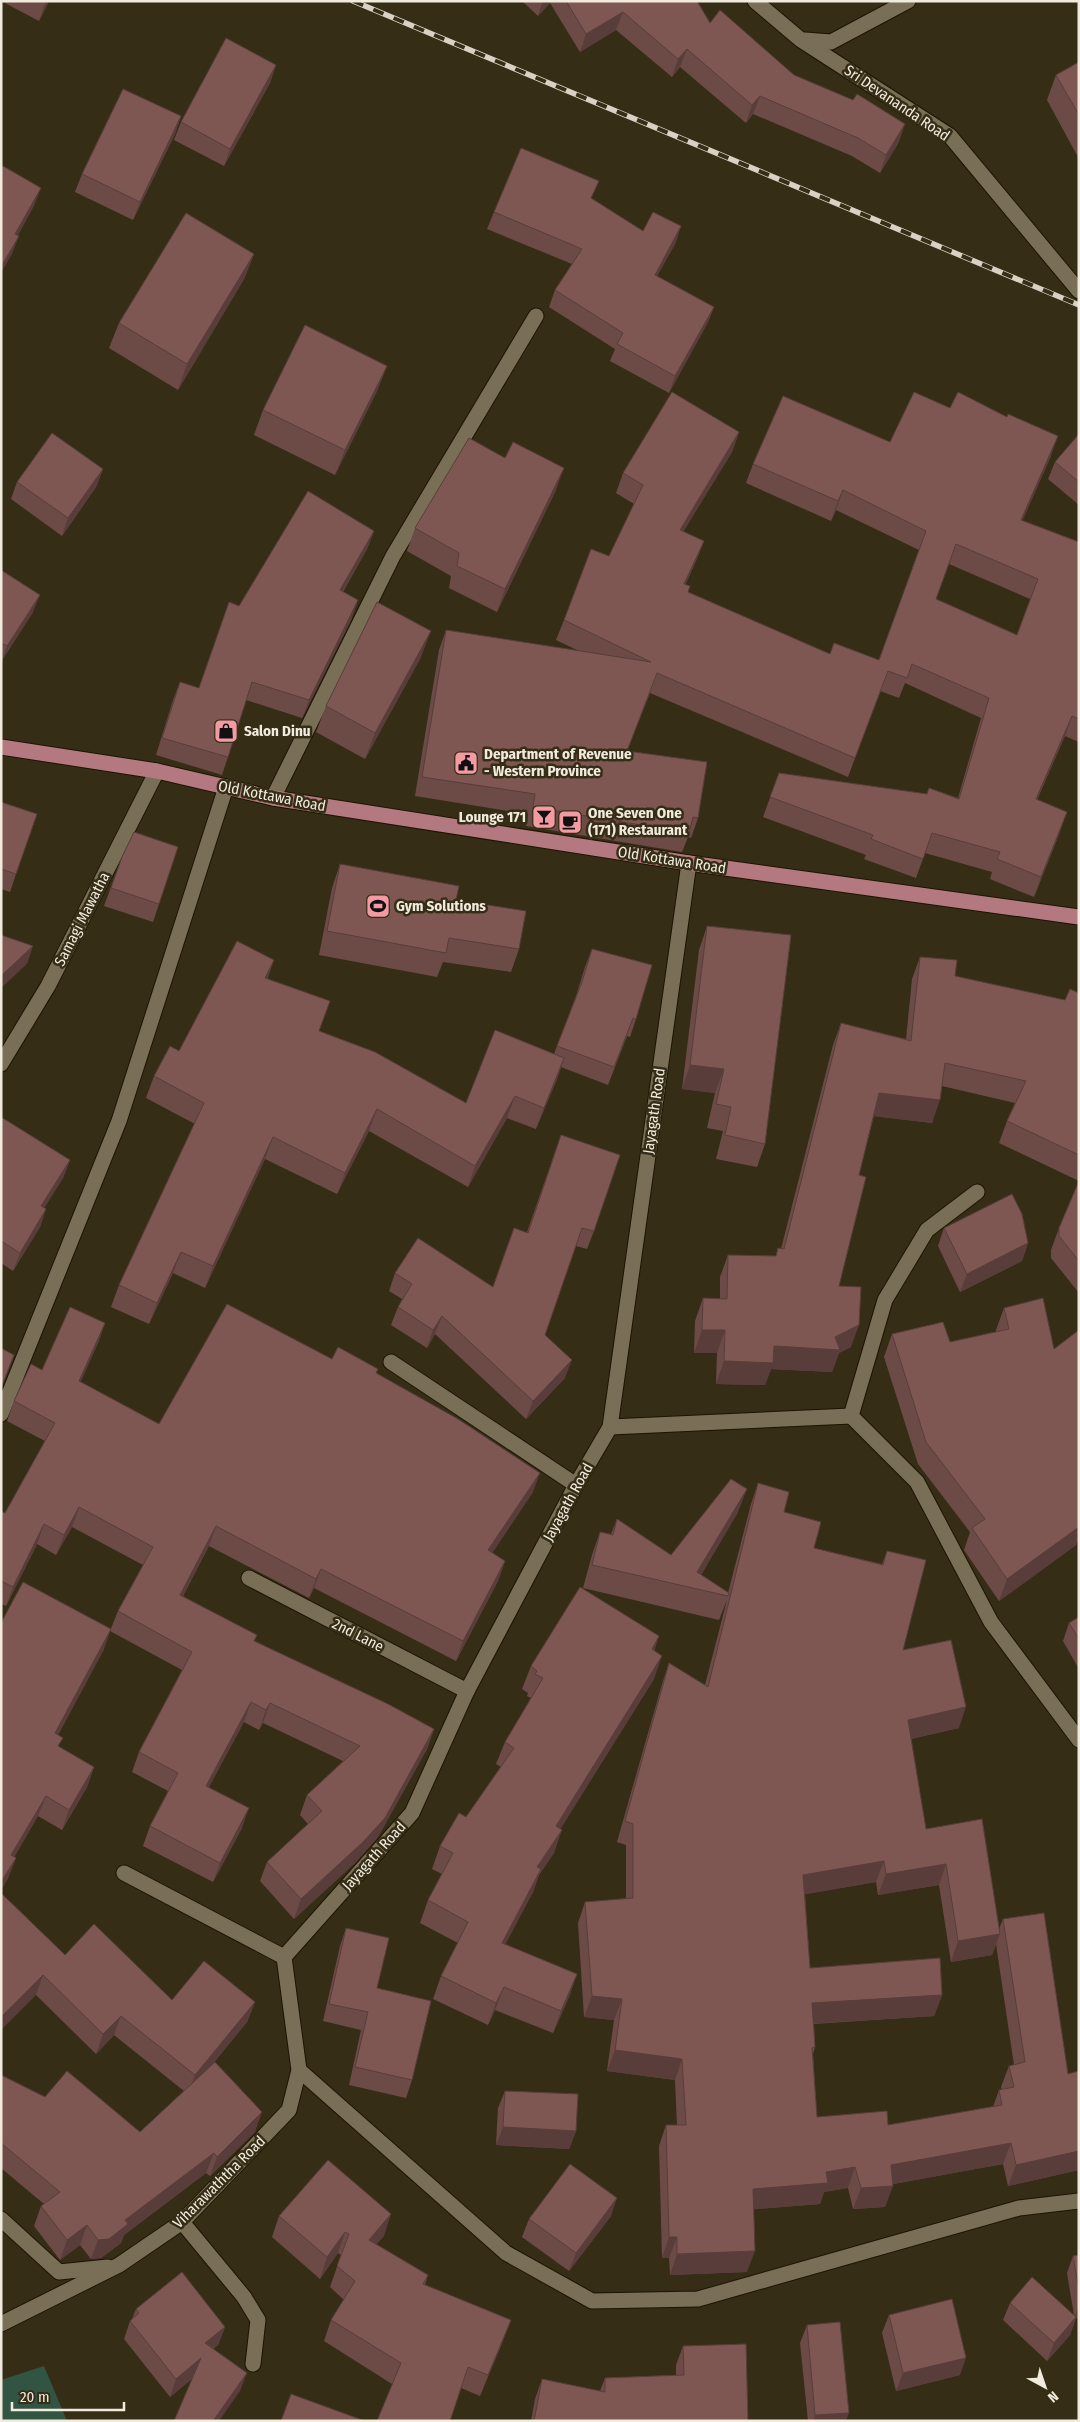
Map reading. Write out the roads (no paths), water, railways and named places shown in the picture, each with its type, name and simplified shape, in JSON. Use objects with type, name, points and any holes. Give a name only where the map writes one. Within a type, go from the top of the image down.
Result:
[{"type":"main road","name":"Old Kottawa Road","points":[[1,747],[157,771],[273,798],[689,863],[1079,917]]},
{"type":"street","name":"Sri Devananda Road","points":[[756,1],[801,40],[950,136],[1079,291]]},
{"type":"street","points":[[801,40],[831,42],[908,1]]},
{"type":"street","points":[[273,798],[394,556],[536,316]]},
{"type":"street","name":"Samagi Mawatha","points":[[1,1064],[48,986],[157,771]]},
{"type":"street","points":[[1,1414],[120,1121],[226,787]]},
{"type":"street","name":"Jayagath Road","points":[[284,1957],[412,1813],[467,1691],[576,1486],[610,1427],[689,863]]},
{"type":"street","points":[[851,1416],[885,1300],[927,1230],[977,1192]]},
{"type":"street","points":[[391,1362],[576,1486]]},
{"type":"street","points":[[610,1427],[851,1416],[917,1482],[991,1622],[1079,1740]]},
{"type":"street","name":"2nd Lane","points":[[249,1578],[467,1691]]},
{"type":"street","points":[[124,1874],[284,1957],[300,2070],[506,2253],[592,2301],[698,2299],[1018,2208],[1079,2201]]},
{"type":"street","name":"Viharawaththa Road","points":[[1,2324],[119,2265],[182,2222],[289,2110],[300,2070]]},
{"type":"street","points":[[1,2219],[59,2272],[119,2265]]},
{"type":"street","points":[[182,2222],[244,2297],[258,2320],[253,2364]]},
{"type":"railway","points":[[353,1],[1079,305]]},
{"type":"place","name":"Salon Dinu","points":[[226,731]]},
{"type":"place","name":"Department of Revenue - Western Province","points":[[466,763]]},
{"type":"place","name":"Lounge 171","points":[[544,817]]},
{"type":"place","name":"One Seven One (171) Restaurant","points":[[570,822]]},
{"type":"place","name":"Gym Solutions","points":[[378,906]]}]
